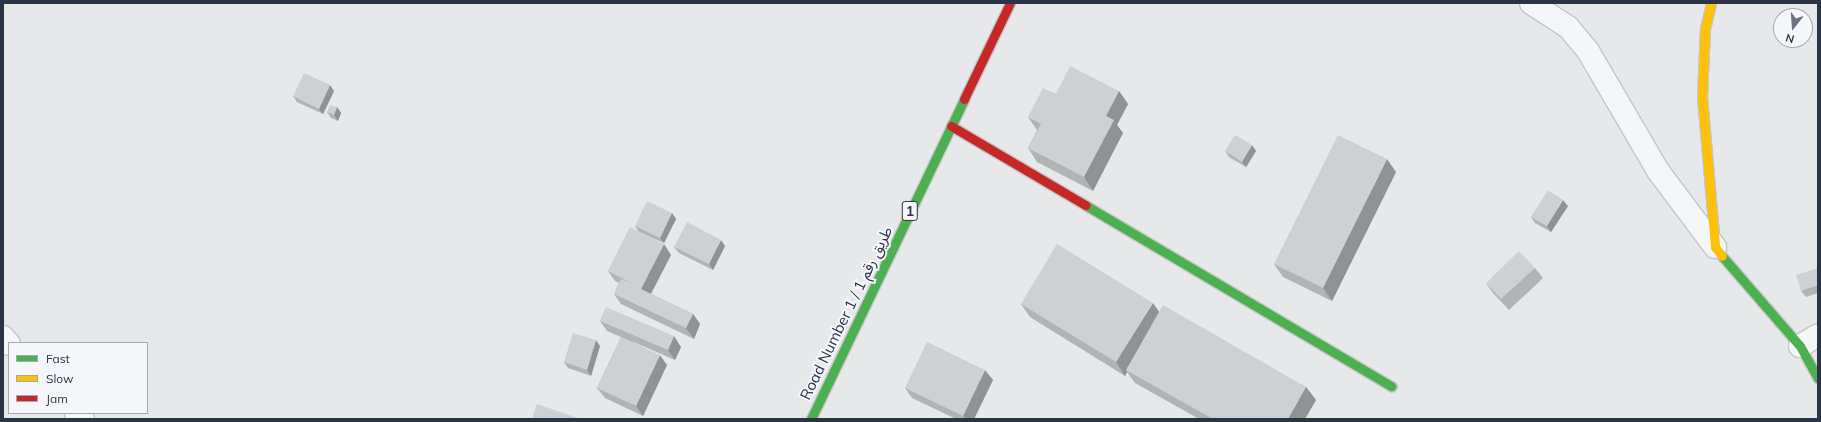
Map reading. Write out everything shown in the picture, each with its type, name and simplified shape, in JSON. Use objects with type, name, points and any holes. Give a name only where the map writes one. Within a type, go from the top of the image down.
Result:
[{"type":"main road","name":"Road Number 1 / طريق رقم 1","points":[[811,419],[1010,3]]},
{"type":"main road","points":[[1711,3],[1705,28],[1702,97],[1715,248],[1809,341],[1818,378]]},
{"type":"main road","points":[[951,126],[1391,386]]},
{"type":"street","points":[[1531,3],[1568,27],[1588,51],[1658,171],[1715,248]]},
{"type":"building","points":[[1070,66],[1119,91],[1106,116],[1114,120],[1084,177],[1028,148],[1041,124],[1028,117],[1043,88],[1056,94]]},
{"type":"building","points":[[304,73],[330,85],[319,109],[293,96]]},
{"type":"building","points":[[330,105],[337,107],[334,115],[327,112]]},
{"type":"building","points":[[1235,135],[1252,145],[1242,162],[1225,151]]},
{"type":"building","points":[[1338,135],[1387,159],[1323,288],[1274,264]]},
{"type":"building","points":[[1548,190],[1563,200],[1547,226],[1531,217]]},
{"type":"building","points":[[647,201],[672,213],[660,238],[635,226]]},
{"type":"building","points":[[687,222],[721,240],[709,264],[674,247]]},
{"type":"building","points":[[630,227],[664,244],[641,289],[693,314],[686,328],[614,294],[621,279],[633,284],[608,271]]},
{"type":"building","points":[[1057,244],[1153,303],[1116,362],[1021,304]]},
{"type":"building","points":[[1519,251],[1535,268],[1501,299],[1486,283]]},
{"type":"building","points":[[1818,268],[1818,285],[1801,291],[1796,275]]},
{"type":"building","points":[[1163,305],[1306,387],[1288,419],[1213,419],[1126,370]]},
{"type":"building","points":[[606,307],[674,336],[668,350],[600,321]]},
{"type":"building","points":[[573,333],[596,340],[587,370],[564,362]]},
{"type":"building","points":[[621,337],[660,355],[636,406],[597,388]]},
{"type":"building","points":[[927,342],[985,370],[963,416],[905,388]]},
{"type":"building","points":[[537,404],[581,419],[532,419]]},
{"type":"traffic: fast","points":[[811,419],[964,99]]},
{"type":"traffic: fast","points":[[1085,205],[1391,386]]},
{"type":"traffic: fast","points":[[1722,256],[1800,346],[1818,378]]},
{"type":"traffic: slow","points":[[1711,3],[1705,28],[1702,97],[1715,247],[1722,256]]},
{"type":"traffic: jam","points":[[964,99],[1010,3]]},
{"type":"traffic: jam","points":[[951,126],[1085,205]]}]
